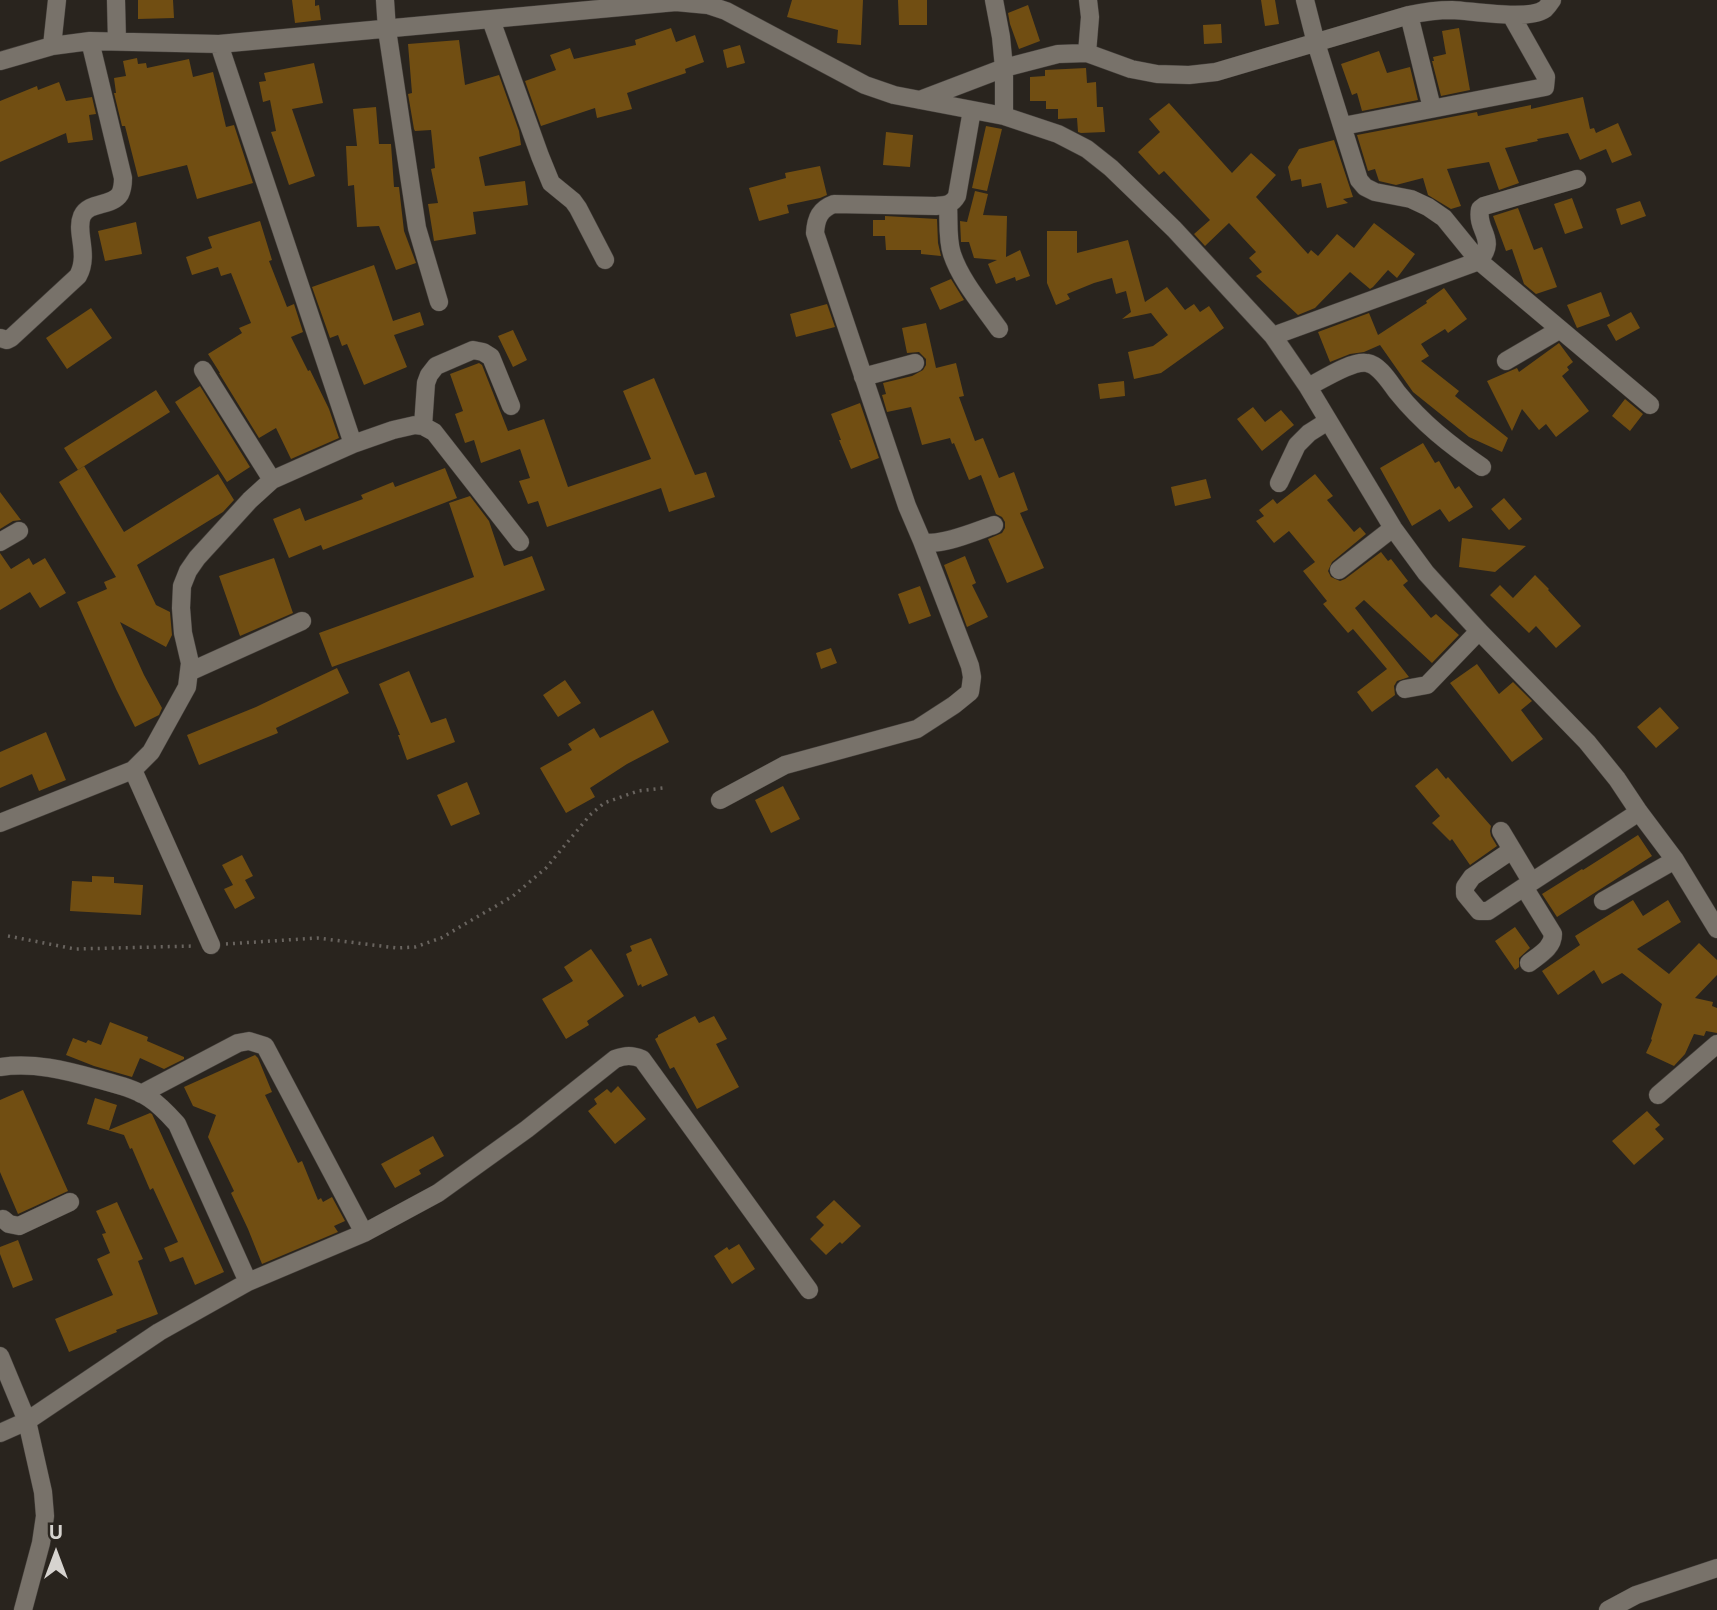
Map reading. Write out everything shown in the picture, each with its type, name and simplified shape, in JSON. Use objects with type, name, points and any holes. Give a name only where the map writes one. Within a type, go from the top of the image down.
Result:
[{"type":"street","points":[[52,46],[57,0]]},
{"type":"street","points":[[116,0],[117,41]]},
{"type":"street","points":[[384,0],[417,228],[439,302]]},
{"type":"street","points":[[994,0],[1004,68],[1004,116]]},
{"type":"street","points":[[1087,53],[1090,16],[1088,0]]},
{"type":"street","points":[[1305,0],[1359,180],[1365,187],[1376,192],[1411,199],[1428,206],[1444,218],[1479,261],[1650,405]]},
{"type":"street","points":[[920,100],[1004,68],[1058,54],[1087,53],[1131,69],[1157,74],[1189,75],[1216,72],[1409,15],[1450,10],[1511,15],[1534,13],[1545,9],[1552,0]]},
{"type":"street","points":[[0,61],[52,46],[90,41],[219,44],[677,1],[726,10],[865,85],[894,95],[1004,116],[1058,134],[1087,149],[1111,168],[1174,229],[1273,336],[1308,387],[1394,528],[1426,573],[1587,742],[1675,860],[1717,929]]},
{"type":"street","points":[[1409,15],[1432,108]]},
{"type":"street","points":[[1342,126],[1545,87],[1546,77],[1511,15]]},
{"type":"street","points":[[491,19],[551,183],[573,201],[606,260]]},
{"type":"street","points":[[0,338],[11,338],[78,276],[84,261],[82,215],[93,206],[120,195],[124,178],[90,41]]},
{"type":"street","points":[[219,44],[353,444]]},
{"type":"street","points":[[720,800],[785,765],[917,729],[970,692],[970,666],[907,506],[815,233],[816,221],[826,207],[834,204],[936,206],[948,205],[954,201],[972,110]]},
{"type":"street","points":[[1273,336],[1479,261],[1488,244],[1479,215],[1480,209],[1577,179]]},
{"type":"street","points":[[948,205],[952,254],[960,272],[999,329]]},
{"type":"street","points":[[1506,361],[1559,330]]},
{"type":"street","points":[[423,426],[429,375],[436,366],[473,350],[491,357],[511,406]]},
{"type":"street","points":[[863,377],[915,363]]},
{"type":"street","points":[[1308,387],[1355,364],[1372,364],[1430,428],[1482,467]]},
{"type":"street","points":[[203,370],[272,480]]},
{"type":"street","points":[[1279,483],[1297,445],[1309,433],[1328,421]]},
{"type":"street","points":[[0,823],[133,770],[151,752],[187,687],[190,663],[181,608],[182,586],[188,571],[250,500],[272,480],[353,444],[393,430],[423,426],[434,432],[520,542]]},
{"type":"street","points":[[922,541],[938,542],[994,525]]},
{"type":"street","points":[[1339,570],[1394,528]]},
{"type":"street","points":[[0,542],[19,531]]},
{"type":"street","points":[[189,672],[302,621]]},
{"type":"street","points":[[1405,689],[1427,685],[1479,631]]},
{"type":"street","points":[[133,770],[211,945]]},
{"type":"street","points":[[1512,849],[1472,877],[1465,887],[1465,894],[1479,911],[1488,911],[1639,812]]},
{"type":"street","points":[[1501,831],[1553,934],[1550,947],[1529,963]]},
{"type":"street","points":[[1603,901],[1675,860]]},
{"type":"street","points":[[141,1094],[238,1043],[249,1041],[265,1046],[365,1233]]},
{"type":"street","points":[[1658,1095],[1717,1044]]},
{"type":"street","points":[[0,1433],[27,1421],[159,1332],[248,1282],[365,1233],[438,1193],[527,1129],[615,1059],[625,1055],[642,1059],[809,1290]]},
{"type":"street","points":[[0,1067],[14,1065],[62,1070],[126,1087],[164,1109],[177,1124],[248,1282]]},
{"type":"street","points":[[1,1215],[9,1224],[19,1226],[70,1202]]},
{"type":"street","points":[[0,1356],[27,1421],[43,1492],[45,1516],[41,1543],[23,1610]]},
{"type":"street","points":[[1608,1610],[1636,1595],[1717,1568]]},
{"type":"path","points":[[8,936],[75,949],[211,945],[317,938],[397,948],[415,947],[441,938],[513,896],[546,868],[590,814],[604,803],[638,791],[663,788]]},
{"type":"building","points":[[138,0],[173,0],[174,18],[138,19]]},
{"type":"building","points":[[292,0],[315,0],[315,6],[319,5],[321,20],[295,23]]},
{"type":"building","points":[[792,0],[863,0],[861,45],[837,43],[838,30],[787,17]]},
{"type":"building","points":[[898,0],[927,0],[927,25],[899,25]]},
{"type":"building","points":[[1261,0],[1275,0],[1279,24],[1265,26]]},
{"type":"building","points":[[1028,5],[1040,41],[1019,49],[1008,13]]},
{"type":"building","points":[[1221,24],[1222,43],[1204,44],[1203,25]]},
{"type":"building","points":[[671,28],[676,42],[695,35],[704,62],[685,69],[686,73],[627,93],[632,109],[597,118],[595,108],[541,126],[525,81],[556,70],[550,55],[570,48],[574,59],[636,45],[635,40]]},
{"type":"building","points":[[1459,28],[1470,90],[1441,96],[1433,57],[1446,54],[1442,31]]},
{"type":"building","points":[[459,40],[465,85],[499,75],[519,131],[521,145],[479,157],[485,186],[525,181],[528,205],[473,212],[476,234],[434,241],[428,204],[438,203],[431,169],[435,168],[431,130],[414,129],[408,94],[412,93],[408,44]]},
{"type":"building","points":[[740,45],[745,63],[727,68],[723,50]]},
{"type":"building","points":[[1379,51],[1387,73],[1410,67],[1418,100],[1362,111],[1357,93],[1352,95],[1341,64]]},
{"type":"building","points":[[137,58],[138,64],[146,63],[147,68],[189,59],[193,77],[213,72],[226,127],[234,125],[253,183],[197,199],[187,165],[138,177],[114,93],[114,78],[126,76],[123,61]]},
{"type":"building","points":[[314,63],[323,103],[292,109],[315,176],[289,185],[271,132],[276,131],[270,100],[263,102],[259,82],[266,81],[264,73]]},
{"type":"building","points":[[1086,68],[1087,83],[1096,82],[1097,107],[1103,107],[1105,132],[1078,132],[1077,118],[1058,119],[1058,109],[1046,109],[1046,101],[1030,101],[1030,77],[1045,76],[1045,70]]},
{"type":"building","points":[[59,82],[66,101],[92,97],[96,114],[89,115],[93,140],[68,143],[66,133],[0,162],[0,101],[37,86],[38,90]]},
{"type":"building","points":[[1583,97],[1590,129],[1594,128],[1596,133],[1618,123],[1632,155],[1612,163],[1606,149],[1580,160],[1568,133],[1505,148],[1519,183],[1499,190],[1489,162],[1447,169],[1461,206],[1451,209],[1428,195],[1423,178],[1396,185],[1379,181],[1375,169],[1368,171],[1357,135],[1477,112],[1478,116],[1531,105],[1531,109]]},
{"type":"building","points":[[1169,103],[1232,173],[1251,153],[1276,175],[1256,197],[1308,254],[1311,250],[1318,256],[1337,234],[1354,248],[1374,223],[1415,254],[1397,278],[1388,270],[1370,289],[1350,272],[1315,308],[1298,315],[1256,276],[1262,272],[1249,258],[1256,252],[1229,223],[1205,246],[1194,234],[1210,220],[1164,171],[1159,175],[1138,152],[1160,132],[1149,119]]},
{"type":"building","points":[[376,107],[379,144],[391,144],[394,187],[399,187],[404,231],[416,263],[396,270],[379,226],[357,227],[354,185],[348,186],[346,146],[357,146],[353,109]]},
{"type":"building","points":[[986,126],[1002,129],[987,191],[972,188]]},
{"type":"building","points":[[886,132],[913,135],[910,167],[883,165]]},
{"type":"building","points":[[1334,140],[1353,197],[1343,199],[1348,203],[1327,208],[1321,183],[1302,187],[1301,179],[1291,181],[1288,167],[1299,149]]},
{"type":"building","points":[[820,166],[827,195],[787,205],[789,213],[759,221],[749,188],[786,178],[785,173]]},
{"type":"building","points":[[975,191],[988,194],[983,215],[1007,216],[1006,257],[1020,250],[1030,276],[1016,281],[1015,277],[996,284],[988,264],[997,260],[974,258],[969,242],[961,242],[960,221],[967,222]]},
{"type":"building","points":[[1572,198],[1583,228],[1565,234],[1554,204]]},
{"type":"building","points":[[1640,201],[1646,216],[1621,225],[1616,209]]},
{"type":"building","points":[[1518,208],[1534,250],[1542,247],[1557,287],[1536,294],[1524,284],[1512,249],[1506,251],[1493,216]]},
{"type":"building","points":[[885,216],[937,219],[941,256],[921,254],[921,250],[886,250],[885,236],[873,236],[873,220],[885,220]]},
{"type":"building","points":[[260,221],[272,260],[269,261],[287,307],[294,304],[303,332],[291,337],[329,409],[339,438],[291,459],[276,428],[259,438],[208,354],[242,333],[239,328],[251,323],[231,273],[221,276],[218,267],[192,275],[186,257],[212,248],[208,237]]},
{"type":"building","points":[[136,222],[142,254],[105,261],[98,231]]},
{"type":"building","points":[[1047,231],[1077,231],[1077,253],[1128,240],[1145,302],[1167,287],[1185,310],[1194,304],[1200,312],[1209,306],[1224,328],[1161,373],[1134,379],[1128,352],[1153,346],[1168,335],[1151,313],[1122,319],[1131,312],[1126,291],[1116,294],[1112,278],[1067,294],[1070,299],[1056,305],[1047,283]]},
{"type":"building","points":[[374,265],[393,321],[420,312],[424,325],[394,335],[407,367],[364,385],[347,344],[342,346],[338,335],[330,338],[312,287]]},
{"type":"building","points":[[951,279],[964,300],[940,310],[930,288]]},
{"type":"building","points":[[1444,288],[1467,319],[1448,333],[1445,329],[1421,344],[1429,356],[1421,361],[1459,391],[1455,396],[1508,438],[1502,452],[1469,437],[1413,392],[1380,345],[1330,362],[1318,332],[1369,313],[1378,335],[1427,303],[1426,301]]},
{"type":"building","points":[[1601,292],[1610,316],[1577,328],[1567,305]]},
{"type":"building","points":[[827,304],[835,327],[796,337],[790,314]]},
{"type":"building","points":[[91,308],[112,338],[67,369],[46,338]]},
{"type":"building","points":[[1631,312],[1640,328],[1616,341],[1607,325]]},
{"type":"building","points":[[926,323],[936,368],[956,363],[964,396],[959,397],[975,441],[983,438],[999,478],[1014,472],[1028,510],[1020,513],[1044,568],[1007,583],[988,539],[1002,533],[1005,522],[996,514],[981,475],[969,480],[950,438],[922,445],[911,407],[887,412],[882,395],[886,394],[883,383],[912,376],[926,365],[926,359],[919,352],[907,353],[902,328]]},
{"type":"building","points":[[513,330],[527,360],[513,367],[498,336]]},
{"type":"building","points":[[1559,343],[1573,362],[1562,376],[1589,411],[1556,437],[1546,424],[1539,430],[1522,409],[1512,431],[1487,381],[1517,368],[1519,372]]},
{"type":"building","points":[[479,363],[508,431],[544,419],[568,487],[651,459],[623,391],[654,378],[695,475],[706,472],[715,497],[669,512],[661,488],[547,527],[538,501],[528,504],[519,481],[530,478],[520,449],[481,463],[474,440],[465,443],[455,414],[463,411],[450,374]]},
{"type":"building","points":[[1124,381],[1125,396],[1100,399],[1098,384]]},
{"type":"building","points":[[200,386],[250,467],[227,482],[175,402]]},
{"type":"building","points":[[156,390],[170,412],[78,470],[64,448]]},
{"type":"building","points":[[1625,399],[1643,414],[1630,431],[1612,416]]},
{"type":"building","points":[[860,403],[879,458],[851,469],[831,414]]},
{"type":"building","points":[[1253,407],[1265,422],[1281,410],[1294,425],[1262,451],[1237,419]]},
{"type":"building","points":[[1423,443],[1435,463],[1439,461],[1455,489],[1459,486],[1473,507],[1449,522],[1440,509],[1412,526],[1380,468]]},
{"type":"building","points":[[84,466],[124,532],[218,474],[234,500],[223,512],[137,565],[156,605],[170,612],[172,635],[166,647],[120,622],[162,708],[159,715],[135,727],[77,602],[107,589],[104,582],[116,577],[59,482]]},
{"type":"building","points":[[445,468],[457,498],[323,550],[321,545],[289,558],[273,519],[300,508],[305,521],[363,499],[361,495],[393,482],[395,487]]},
{"type":"building","points":[[1315,474],[1333,496],[1327,500],[1354,532],[1360,527],[1366,534],[1332,562],[1328,571],[1331,577],[1340,581],[1345,579],[1381,552],[1388,561],[1391,559],[1408,581],[1403,585],[1431,618],[1436,614],[1459,635],[1432,663],[1364,600],[1355,608],[1409,677],[1397,681],[1394,686],[1395,695],[1372,712],[1357,692],[1387,669],[1353,629],[1348,633],[1323,604],[1327,601],[1303,571],[1315,562],[1289,531],[1274,543],[1256,521],[1264,516],[1259,510],[1273,499],[1277,504]]},
{"type":"building","points":[[1206,479],[1211,498],[1175,506],[1171,487]]},
{"type":"building","points":[[0,492],[21,520],[13,521],[0,529]]},
{"type":"building","points":[[470,496],[489,521],[504,566],[532,556],[545,590],[332,667],[319,633],[474,577],[449,503]]},
{"type":"building","points":[[1504,498],[1522,519],[1509,530],[1491,509]]},
{"type":"building","points":[[1462,538],[1526,546],[1495,572],[1459,567]]},
{"type":"building","points":[[0,553],[11,569],[29,558],[33,565],[45,558],[66,593],[40,608],[30,592],[0,610]]},
{"type":"building","points":[[965,556],[976,583],[972,585],[988,617],[967,627],[944,565]]},
{"type":"building","points":[[274,558],[293,613],[240,636],[219,576]]},
{"type":"building","points":[[1535,575],[1581,626],[1556,648],[1536,626],[1529,633],[1490,595],[1500,585],[1513,598]]},
{"type":"building","points":[[920,586],[931,616],[909,624],[898,594]]},
{"type":"building","points":[[831,648],[837,663],[821,669],[816,653]]},
{"type":"building","points":[[1477,664],[1499,694],[1513,682],[1532,701],[1521,710],[1543,739],[1512,762],[1450,683]]},
{"type":"building","points":[[337,668],[349,693],[276,728],[278,733],[199,765],[187,735],[256,707]]},
{"type":"building","points":[[409,671],[431,723],[446,718],[455,742],[407,760],[379,684]]},
{"type":"building","points":[[565,680],[581,703],[558,717],[543,695]]},
{"type":"building","points":[[1660,707],[1679,728],[1656,748],[1637,727]]},
{"type":"building","points":[[653,710],[669,742],[627,764],[590,788],[595,797],[566,813],[540,768],[572,750],[568,744],[594,728],[600,738]]},
{"type":"building","points":[[46,732],[66,780],[39,791],[32,774],[0,788],[0,752]]},
{"type":"building","points":[[1437,768],[1491,826],[1491,836],[1497,846],[1470,865],[1452,839],[1450,841],[1432,823],[1440,816],[1415,786]]},
{"type":"building","points":[[467,782],[480,814],[451,826],[437,795]]},
{"type":"building","points":[[783,786],[800,819],[771,833],[755,800]]},
{"type":"building","points":[[1638,835],[1652,856],[1557,917],[1542,894]]},
{"type":"building","points":[[242,855],[253,876],[245,880],[255,898],[235,909],[224,889],[233,885],[222,865]]},
{"type":"building","points":[[92,876],[114,877],[114,883],[143,885],[141,915],[70,911],[72,881],[92,882]]},
{"type":"building","points":[[1633,900],[1643,916],[1668,900],[1681,922],[1637,949],[1669,974],[1699,943],[1717,960],[1717,975],[1695,998],[1713,1002],[1712,1006],[1717,1008],[1717,1033],[1706,1031],[1704,1036],[1694,1034],[1685,1054],[1674,1066],[1646,1053],[1662,1004],[1622,973],[1602,984],[1594,970],[1558,995],[1542,971],[1580,945],[1575,936]]},
{"type":"building","points":[[1515,927],[1530,948],[1519,958],[1519,967],[1515,970],[1495,941]]},
{"type":"building","points":[[651,938],[668,975],[642,987],[641,984],[638,986],[626,954],[632,951],[630,946]]},
{"type":"building","points":[[591,949],[624,996],[587,1021],[589,1025],[566,1039],[542,999],[573,981],[564,967]]},
{"type":"building","points":[[695,1016],[699,1023],[714,1016],[727,1039],[716,1044],[739,1087],[697,1109],[674,1067],[670,1069],[655,1039]]},
{"type":"building","points":[[110,1022],[148,1037],[147,1041],[184,1059],[164,1069],[140,1058],[132,1077],[66,1055],[73,1038],[101,1045]]},
{"type":"building","points":[[255,1055],[272,1092],[265,1095],[298,1163],[302,1161],[318,1200],[321,1198],[323,1202],[332,1197],[345,1221],[334,1226],[338,1232],[262,1264],[231,1193],[234,1191],[208,1137],[216,1115],[193,1106],[184,1087]]},
{"type":"building","points":[[618,1086],[646,1119],[615,1144],[588,1111],[597,1104],[594,1099],[607,1089],[611,1093]]},
{"type":"building","points":[[23,1090],[68,1191],[18,1214],[0,1172],[0,1100]]},
{"type":"building","points":[[95,1098],[117,1105],[109,1130],[152,1114],[224,1272],[195,1285],[183,1257],[170,1262],[164,1248],[178,1242],[153,1188],[150,1190],[132,1148],[130,1149],[124,1135],[87,1124]]},
{"type":"building","points":[[1647,1111],[1660,1125],[1655,1129],[1664,1139],[1634,1165],[1612,1141]]},
{"type":"building","points":[[433,1136],[444,1156],[419,1170],[421,1174],[395,1188],[381,1164]]},
{"type":"building","points":[[834,1200],[861,1226],[826,1255],[810,1239],[824,1225],[816,1217]]},
{"type":"building","points":[[117,1202],[143,1259],[138,1261],[158,1314],[69,1352],[55,1319],[113,1295],[97,1259],[110,1253],[102,1234],[106,1233],[96,1211]]},
{"type":"building","points":[[18,1240],[33,1280],[13,1288],[0,1254],[0,1247]]},
{"type":"building","points":[[739,1244],[755,1269],[732,1284],[714,1256],[727,1247],[729,1250]]}]
